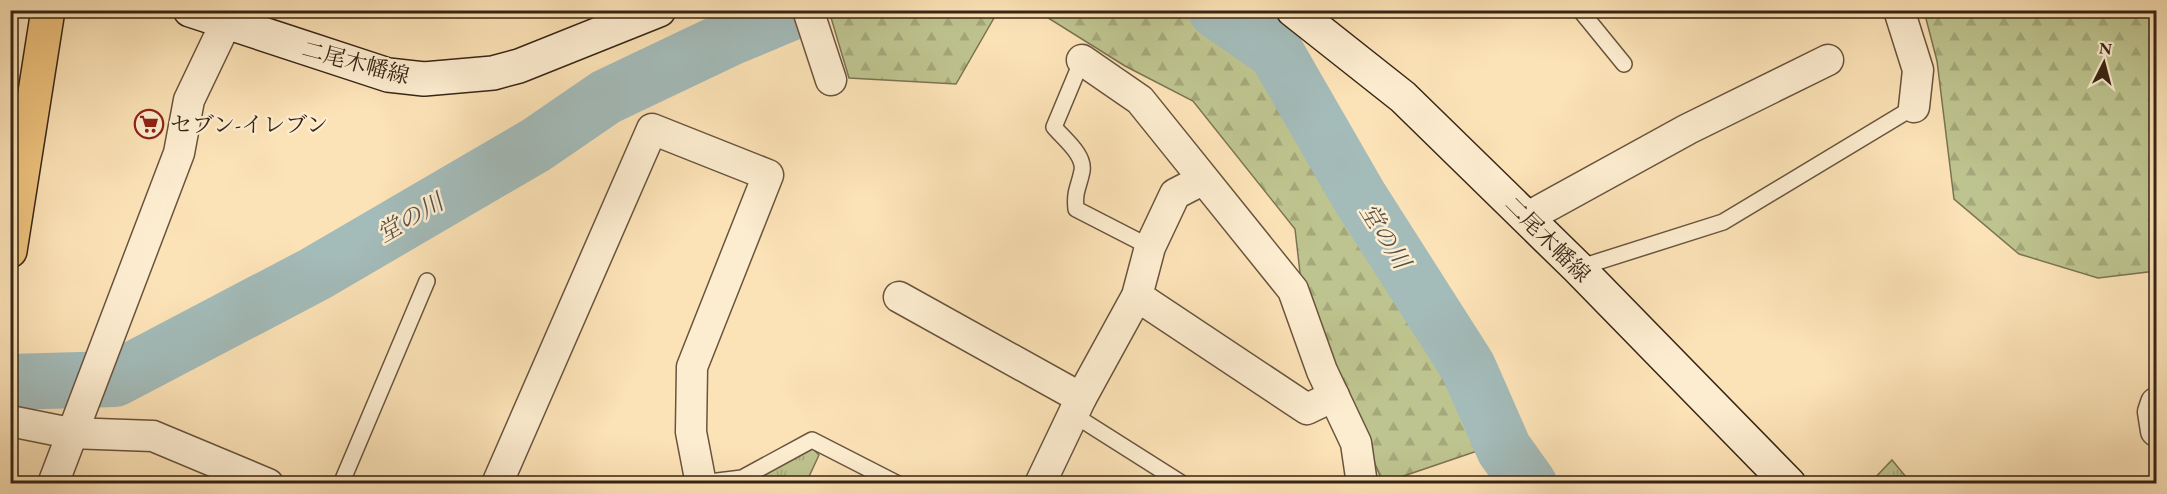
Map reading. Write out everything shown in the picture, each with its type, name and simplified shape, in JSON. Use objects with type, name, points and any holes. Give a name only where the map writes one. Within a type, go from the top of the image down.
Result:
[{"type":"main road","points":[[10,251],[48,10]]},
{"type":"main road","name":"二尾木幡線","points":[[190,10],[228,16],[388,75],[424,79],[501,71],[659,10]]},
{"type":"main road","name":"二尾木幡線","points":[[1293,10],[1403,97],[1527,217],[1789,483]]},
{"type":"street","points":[[1899,10],[1918,70],[1914,107]]},
{"type":"street","points":[[809,13],[831,80]]},
{"type":"street","points":[[53,483],[70,433],[179,153],[189,100],[228,16]]},
{"type":"street","points":[[1082,60],[1140,100],[1202,180],[1293,290],[1322,371],[1356,443],[1362,483]]},
{"type":"street","points":[[1527,217],[1688,129],[1828,60]]},
{"type":"street","points":[[497,483],[652,129],[768,175],[692,367],[691,432],[701,483]]},
{"type":"street","points":[[1046,481],[1078,406],[1137,296],[1150,247],[1175,194],[1202,180]]},
{"type":"street","points":[[1137,296],[1307,409],[1334,396]]},
{"type":"street","points":[[900,297],[1078,406]]},
{"type":"street","points":[[2157,403],[2152,412],[2157,431]]},
{"type":"street","points":[[10,421],[70,433],[153,436],[268,483]]},
{"type":"lane","points":[[1580,10],[1624,64]]},
{"type":"lane","points":[[1082,60],[1054,128],[1081,158],[1083,170],[1074,193],[1076,209],[1150,247]]},
{"type":"lane","points":[[1578,268],[1723,222],[1914,107]]},
{"type":"lane","points":[[341,483],[427,281]]},
{"type":"lane","points":[[1078,406],[1183,483]]},
{"type":"lane","points":[[701,483],[742,478],[812,440],[898,483]]},
{"type":"green space","points":[[829,10],[998,11],[956,84],[849,78]]},
{"type":"green space","points":[[1037,11],[1184,11],[1264,65],[1455,369],[1486,448],[1383,483],[1302,290],[1295,229],[1193,101],[1125,66]]},
{"type":"green space","points":[[1924,11],[2156,11],[2156,271],[2098,278],[2019,254],[1954,199],[1937,61]]},
{"type":"green space","points":[[811,447],[819,455],[806,483],[747,484]]},
{"type":"green space","points":[[1892,460],[1911,483],[1870,483]]},
{"type":"waterway","name":"堂の川","points":[[10,382],[115,379],[315,274],[536,145],[606,97],[730,38],[797,10]]},
{"type":"waterway","name":"堂の川","points":[[1216,10],[1276,52],[1359,196],[1468,367],[1504,449],[1529,484]]},
{"type":"place","name":"セブン-イレブン","points":[[149,124]]}]
